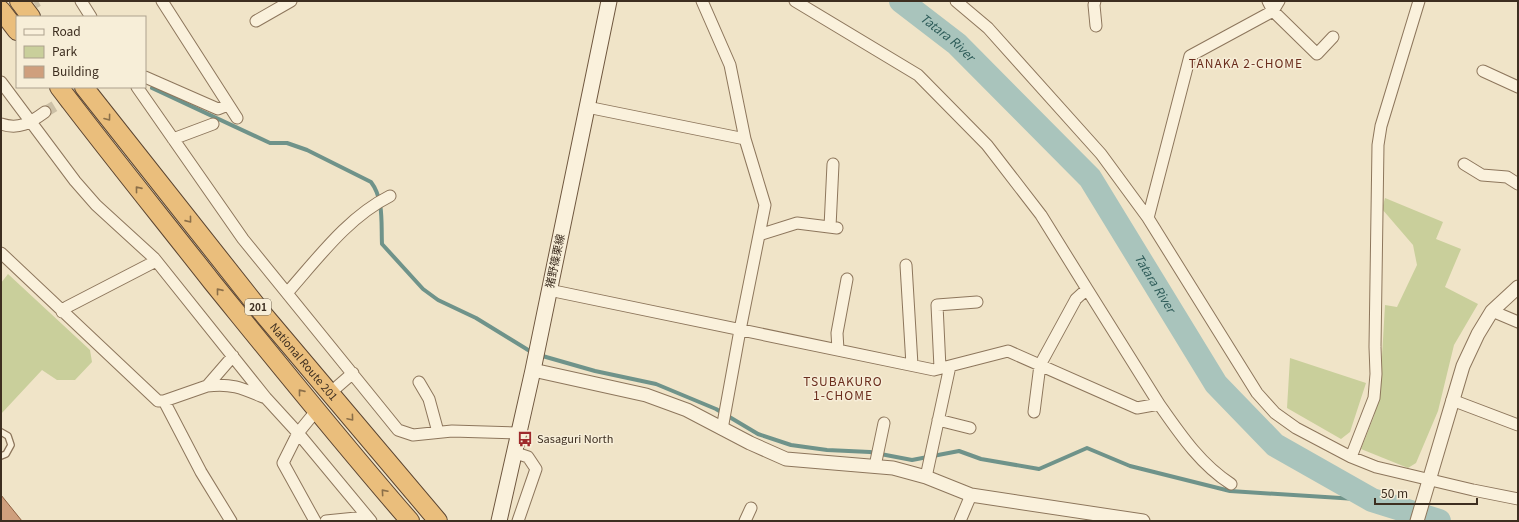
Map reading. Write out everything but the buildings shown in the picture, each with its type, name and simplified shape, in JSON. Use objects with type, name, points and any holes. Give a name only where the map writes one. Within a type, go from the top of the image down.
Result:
[{"type":"highway","points":[[19,1],[30,16]]},
{"type":"highway","points":[[1,10],[16,30]]},
{"type":"highway","name":"National Route 201","points":[[60,88],[105,147],[316,410],[410,521]]},
{"type":"highway","name":"National Route 201","points":[[85,88],[260,309],[438,521]]},
{"type":"main road","name":"猪野篠栗線","points":[[500,521],[516,453],[609,1]]},
{"type":"street","points":[[81,1],[90,16]]},
{"type":"street","points":[[162,1],[237,118]]},
{"type":"street","points":[[256,21],[291,1]]},
{"type":"street","points":[[702,1],[730,65],[745,138],[765,205],[722,429]]},
{"type":"street","points":[[795,1],[918,75],[987,145],[1041,215],[1159,404],[1188,446],[1219,476],[1231,484]]},
{"type":"street","points":[[956,1],[988,28],[1100,154],[1148,218],[1257,393],[1275,413],[1296,428],[1351,457],[1376,467],[1428,485],[1518,498]]},
{"type":"street","points":[[1095,1],[1096,26]]},
{"type":"street","points":[[1148,218],[1190,56],[1279,1]]},
{"type":"street","points":[[1351,457],[1374,398],[1376,374],[1375,332],[1378,145],[1381,126],[1419,1]]},
{"type":"street","points":[[1271,6],[1317,54],[1333,37]]},
{"type":"street","points":[[1483,71],[1518,87]]},
{"type":"street","points":[[146,77],[218,109],[228,105]]},
{"type":"street","points":[[1,82],[75,181],[96,204],[156,261],[266,398],[298,432],[368,519]]},
{"type":"street","points":[[138,88],[243,240],[398,430],[413,435],[452,431],[520,433]]},
{"type":"street","points":[[588,107],[745,138]]},
{"type":"street","points":[[1,124],[12,128],[32,122],[45,112]]},
{"type":"street","points":[[173,139],[214,124]]},
{"type":"street","points":[[759,235],[797,223],[834,228],[833,164]]},
{"type":"street","points":[[1464,164],[1482,175],[1507,177],[1518,184]]},
{"type":"street","points":[[287,293],[340,234],[375,203],[390,196]]},
{"type":"street","points":[[1,254],[158,401],[164,401],[207,386],[224,384],[242,388],[266,398]]},
{"type":"street","points":[[62,312],[156,261]]},
{"type":"street","points":[[906,265],[912,365]]},
{"type":"street","points":[[838,350],[837,333],[847,279]]},
{"type":"street","points":[[1417,521],[1463,366],[1478,334],[1492,311],[1518,287]]},
{"type":"street","points":[[1034,412],[1040,365],[1076,298],[1087,289]]},
{"type":"street","points":[[549,290],[934,370],[1008,350],[1137,408],[1159,404]]},
{"type":"street","points":[[926,477],[938,420],[945,367],[938,305],[977,302]]},
{"type":"street","points":[[1492,311],[1518,322]]},
{"type":"street","points":[[207,386],[233,356]]},
{"type":"street","points":[[533,370],[646,395],[687,410],[750,443],[786,459],[893,468],[926,477],[971,494],[1143,521]]},
{"type":"street","points":[[330,393],[353,373]]},
{"type":"street","points":[[419,382],[429,398],[438,432]]},
{"type":"street","points":[[1452,400],[1518,425]]},
{"type":"street","points":[[164,401],[201,472],[231,521]]},
{"type":"street","points":[[315,521],[283,463],[298,432],[316,410]]},
{"type":"street","points":[[938,420],[970,428]]},
{"type":"street","points":[[875,466],[884,423]]},
{"type":"street","points":[[516,453],[528,457],[536,469],[518,521]]},
{"type":"street","points":[[960,521],[971,494]]},
{"type":"street","points":[[745,521],[750,508]]},
{"type":"street","points":[[326,521],[368,519]]},
{"type":"lane","points":[[1,432],[8,436],[11,445],[6,454],[1,456]]},
{"type":"green space","points":[[1385,198],[1443,222],[1436,239],[1461,249],[1445,287],[1478,304],[1454,345],[1438,411],[1416,463],[1408,468],[1361,449],[1374,416],[1380,391],[1385,305],[1397,307],[1417,265],[1413,245],[1382,209]]},
{"type":"green space","points":[[8,274],[90,350],[92,362],[75,380],[57,380],[42,370],[1,414],[1,283]]},
{"type":"green space","points":[[1290,358],[1366,383],[1350,432],[1341,439],[1287,408]]},
{"type":"waterway","name":"Tatara River","points":[[901,1],[957,44],[1090,178],[1216,384],[1275,445],[1372,500],[1439,521]]},
{"type":"waterway","points":[[152,88],[270,143],[287,143],[307,150],[371,182],[380,204],[382,244],[423,289],[438,300],[476,318],[533,353]]},
{"type":"waterway","points":[[539,355],[595,371],[656,384],[716,409],[758,434],[791,445],[827,450],[870,452],[912,460],[959,451],[981,459],[1039,469],[1087,448],[1130,466],[1230,491],[1372,500]]},
{"type":"tunnel","points":[[20,12],[38,1]]},
{"type":"tunnel","points":[[45,112],[84,88]]},
{"type":"place","name":"Sasaguri North","points":[[525,439]]},
{"type":"district","name":"TANAKA 2-CHOME","points":[[1246,64]]},
{"type":"district","name":"TSUBAKURO 1-CHOME","points":[[843,389]]}]
